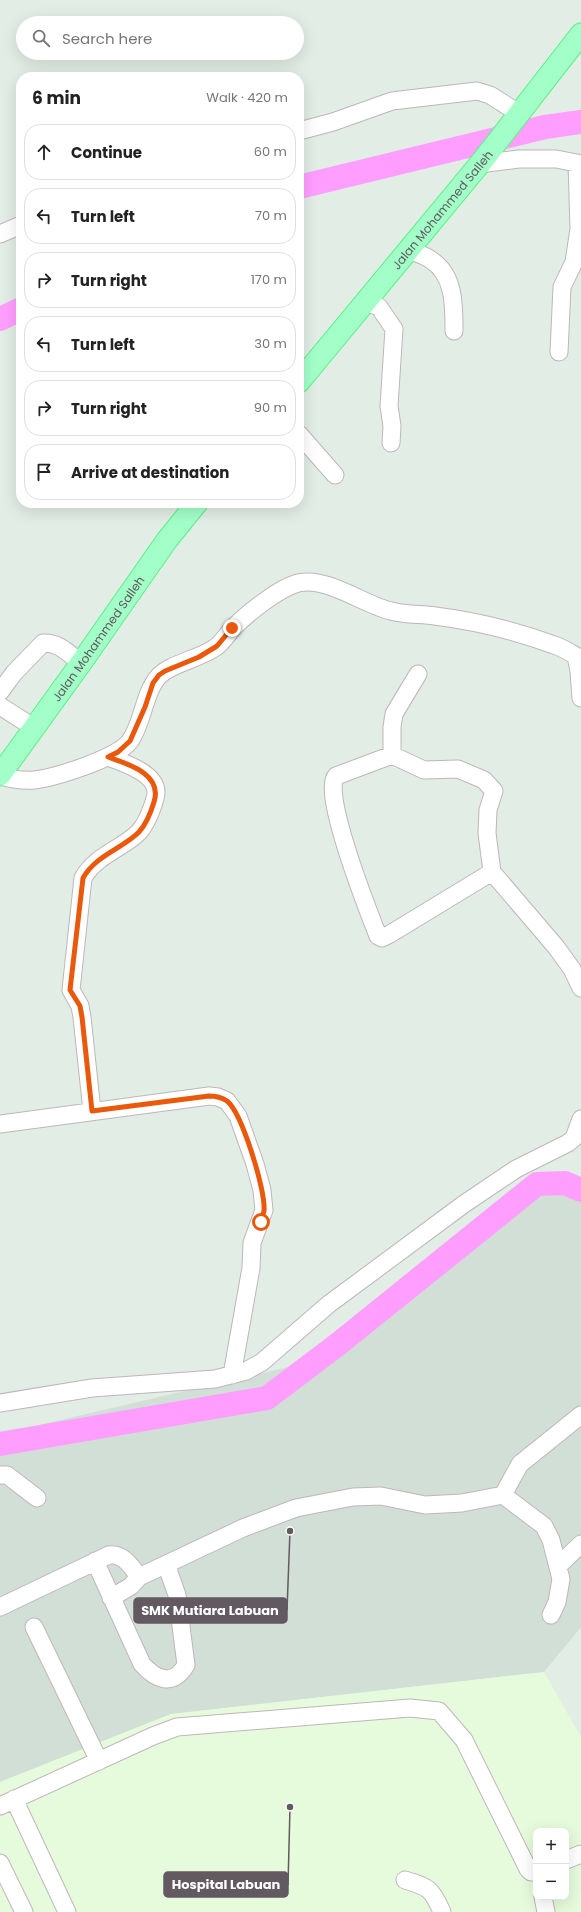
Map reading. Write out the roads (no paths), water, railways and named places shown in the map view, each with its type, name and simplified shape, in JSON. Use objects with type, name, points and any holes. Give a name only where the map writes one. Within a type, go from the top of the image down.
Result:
[{"type":"main road","name":"Jalan Mohammed Salleh","points":[[304,376],[481,162],[581,34]]},
{"type":"main road","name":"Jalan Mohammed Salleh","points":[[0,776],[33,727],[81,663],[167,540],[193,508]]},
{"type":"street","points":[[304,130],[333,122],[392,101],[471,91],[477,91],[490,95],[518,116]]},
{"type":"street","points":[[481,162],[556,158],[579,164],[579,229],[574,262],[562,287],[559,352]]},
{"type":"street","points":[[0,234],[16,227]]},
{"type":"street","points":[[408,250],[431,259],[441,268],[448,279],[454,308],[454,331]]},
{"type":"street","points":[[366,302],[379,307],[394,329],[389,406],[392,426],[391,443]]},
{"type":"street","points":[[304,440],[335,475]]},
{"type":"street","points":[[0,776],[20,781],[35,780],[52,776],[108,757],[118,752],[130,741],[145,707],[153,683],[159,675],[199,657],[217,646],[246,615],[284,590],[298,583],[329,585],[391,611],[436,616],[490,627],[555,645],[578,658],[581,698]]},
{"type":"street","points":[[0,692],[14,673],[43,643],[53,643],[81,663]]},
{"type":"street","points":[[392,755],[392,727],[394,714],[418,674]]},
{"type":"street","points":[[0,706],[33,727]]},
{"type":"street","points":[[492,872],[390,934],[382,938],[378,936],[351,862],[336,811],[332,785],[336,776],[392,755],[424,770],[458,769],[484,780],[490,785],[494,791],[488,810],[487,833],[492,872],[556,947],[572,969],[581,988]]},
{"type":"street","points":[[92,1111],[80,1006],[70,990],[83,878],[93,864],[139,832],[146,824],[156,793],[155,785],[148,776],[129,764],[108,757]]},
{"type":"street","points":[[0,1124],[209,1096],[218,1097],[226,1101],[234,1108],[255,1164],[262,1190],[264,1210],[252,1243],[251,1268],[232,1375]]},
{"type":"street","points":[[0,1403],[92,1388],[215,1379],[246,1371],[262,1362],[329,1304],[464,1204],[516,1169],[568,1143],[574,1138],[581,1119]]},
{"type":"street","points":[[503,1495],[520,1464],[581,1415]]},
{"type":"street","points":[[0,1475],[7,1475],[37,1498]]},
{"type":"street","points":[[111,1598],[131,1586],[139,1577],[243,1528],[296,1508],[353,1497],[381,1496],[425,1504],[462,1503],[503,1495],[544,1526],[551,1540],[561,1579],[560,1591],[551,1615]]},
{"type":"street","points":[[558,1566],[581,1544]]},
{"type":"street","points":[[0,1607],[109,1555],[118,1555],[125,1560],[139,1577]]},
{"type":"street","points":[[95,1561],[142,1664],[151,1675],[159,1679],[177,1676],[182,1672],[186,1665],[177,1594],[166,1564]]},
{"type":"street","points":[[34,1626],[100,1761]]},
{"type":"street","points":[[67,1912],[4,1803],[177,1727],[410,1708],[439,1711],[464,1740],[528,1869],[533,1873]]},
{"type":"street","points":[[569,1859],[581,1854]]},
{"type":"street","points":[[0,1862],[24,1912]]},
{"type":"street","points":[[405,1880],[419,1884],[434,1893],[442,1912]]},
{"type":"street","points":[[544,1900],[546,1912]]},
{"type":"waterway","points":[[304,186],[545,127],[581,122]]},
{"type":"waterway","points":[[0,319],[16,311]]},
{"type":"waterway","points":[[0,1444],[267,1398],[337,1345],[537,1184],[565,1183],[581,1190]]},
{"type":"place","name":"SMK Mutiara Labuan","points":[[290,1531]]},
{"type":"place","name":"Hospital Labuan","points":[[290,1807]]}]
